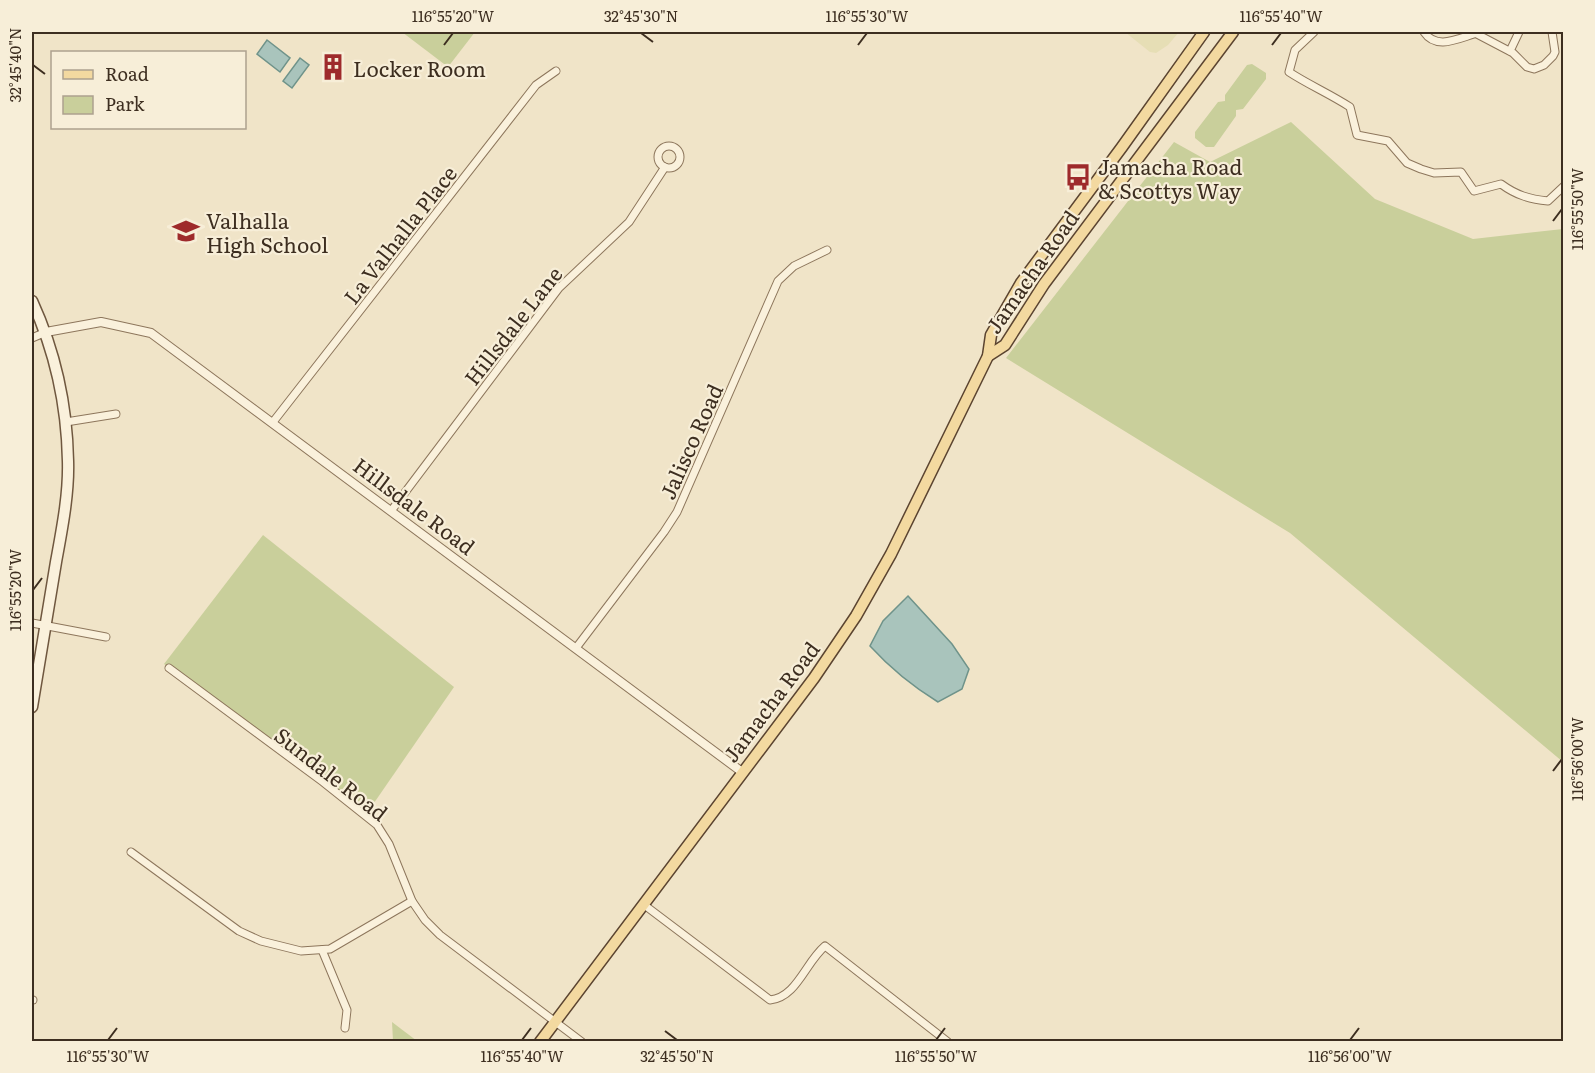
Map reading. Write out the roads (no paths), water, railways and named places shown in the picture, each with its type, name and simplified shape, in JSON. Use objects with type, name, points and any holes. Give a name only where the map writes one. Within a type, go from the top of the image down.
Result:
[{"type":"main road","name":"Jamacha Road","points":[[540,1041],[814,678],[856,616],[891,554],[988,357],[991,335],[1021,283],[1204,32]]},
{"type":"main road","name":"Jamacha Road","points":[[988,357],[1005,345],[1044,284],[1233,32]]},
{"type":"main road","points":[[1122,147],[1150,142]]},
{"type":"main road","points":[[32,302],[46,332],[66,422],[68,464],[64,504],[32,707]]},
{"type":"street","points":[[1314,32],[1295,50],[1289,72],[1308,85],[1328,92],[1350,107],[1357,135],[1388,141],[1407,163],[1421,169],[1434,173],[1461,172],[1474,190],[1501,184],[1513,193],[1533,200],[1548,201],[1563,186]]},
{"type":"street","points":[[1424,32],[1434,40],[1444,43],[1473,33],[1510,51],[1527,67],[1534,69],[1544,65],[1555,51],[1550,32]]},
{"type":"street","points":[[1510,51],[1519,32]]},
{"type":"street","name":"La Valhalla Place","points":[[273,422],[536,85],[556,71]]},
{"type":"street","name":"Hillsdale Lane","points":[[391,511],[559,288],[629,222],[665,167]]},
{"type":"street","name":"Jalisco Road","points":[[576,648],[677,512],[778,281],[794,266],[827,250]]},
{"type":"street","name":"Hillsdale Road","points":[[46,332],[101,322],[152,333],[742,772]]},
{"type":"street","points":[[32,338],[46,332]]},
{"type":"street","points":[[66,422],[116,414]]},
{"type":"street","points":[[32,623],[106,637]]},
{"type":"street","name":"Sundale Road","points":[[169,668],[377,825],[389,844],[412,901],[425,920],[440,935],[582,1041]]},
{"type":"street","points":[[131,852],[239,931],[261,941],[301,951],[330,949],[412,901]]},
{"type":"street","points":[[643,904],[770,1000],[785,996],[814,955],[825,946],[948,1041]]},
{"type":"street","points":[[322,950],[347,1010],[345,1028]]},
{"type":"water","points":[[267,40],[290,58],[280,72],[257,54]]},
{"type":"water","points":[[300,58],[309,65],[292,88],[283,81]]},
{"type":"water","points":[[908,596],[952,644],[969,669],[962,689],[938,702],[902,677],[870,646],[883,621]]},
{"type":"place","name":"Locker Room","points":[[333,67]]},
{"type":"place","name":"Jamacha Road & Scottys Way","points":[[1078,177]]},
{"type":"place","name":"Valhalla High School","points":[[186,231]]}]
